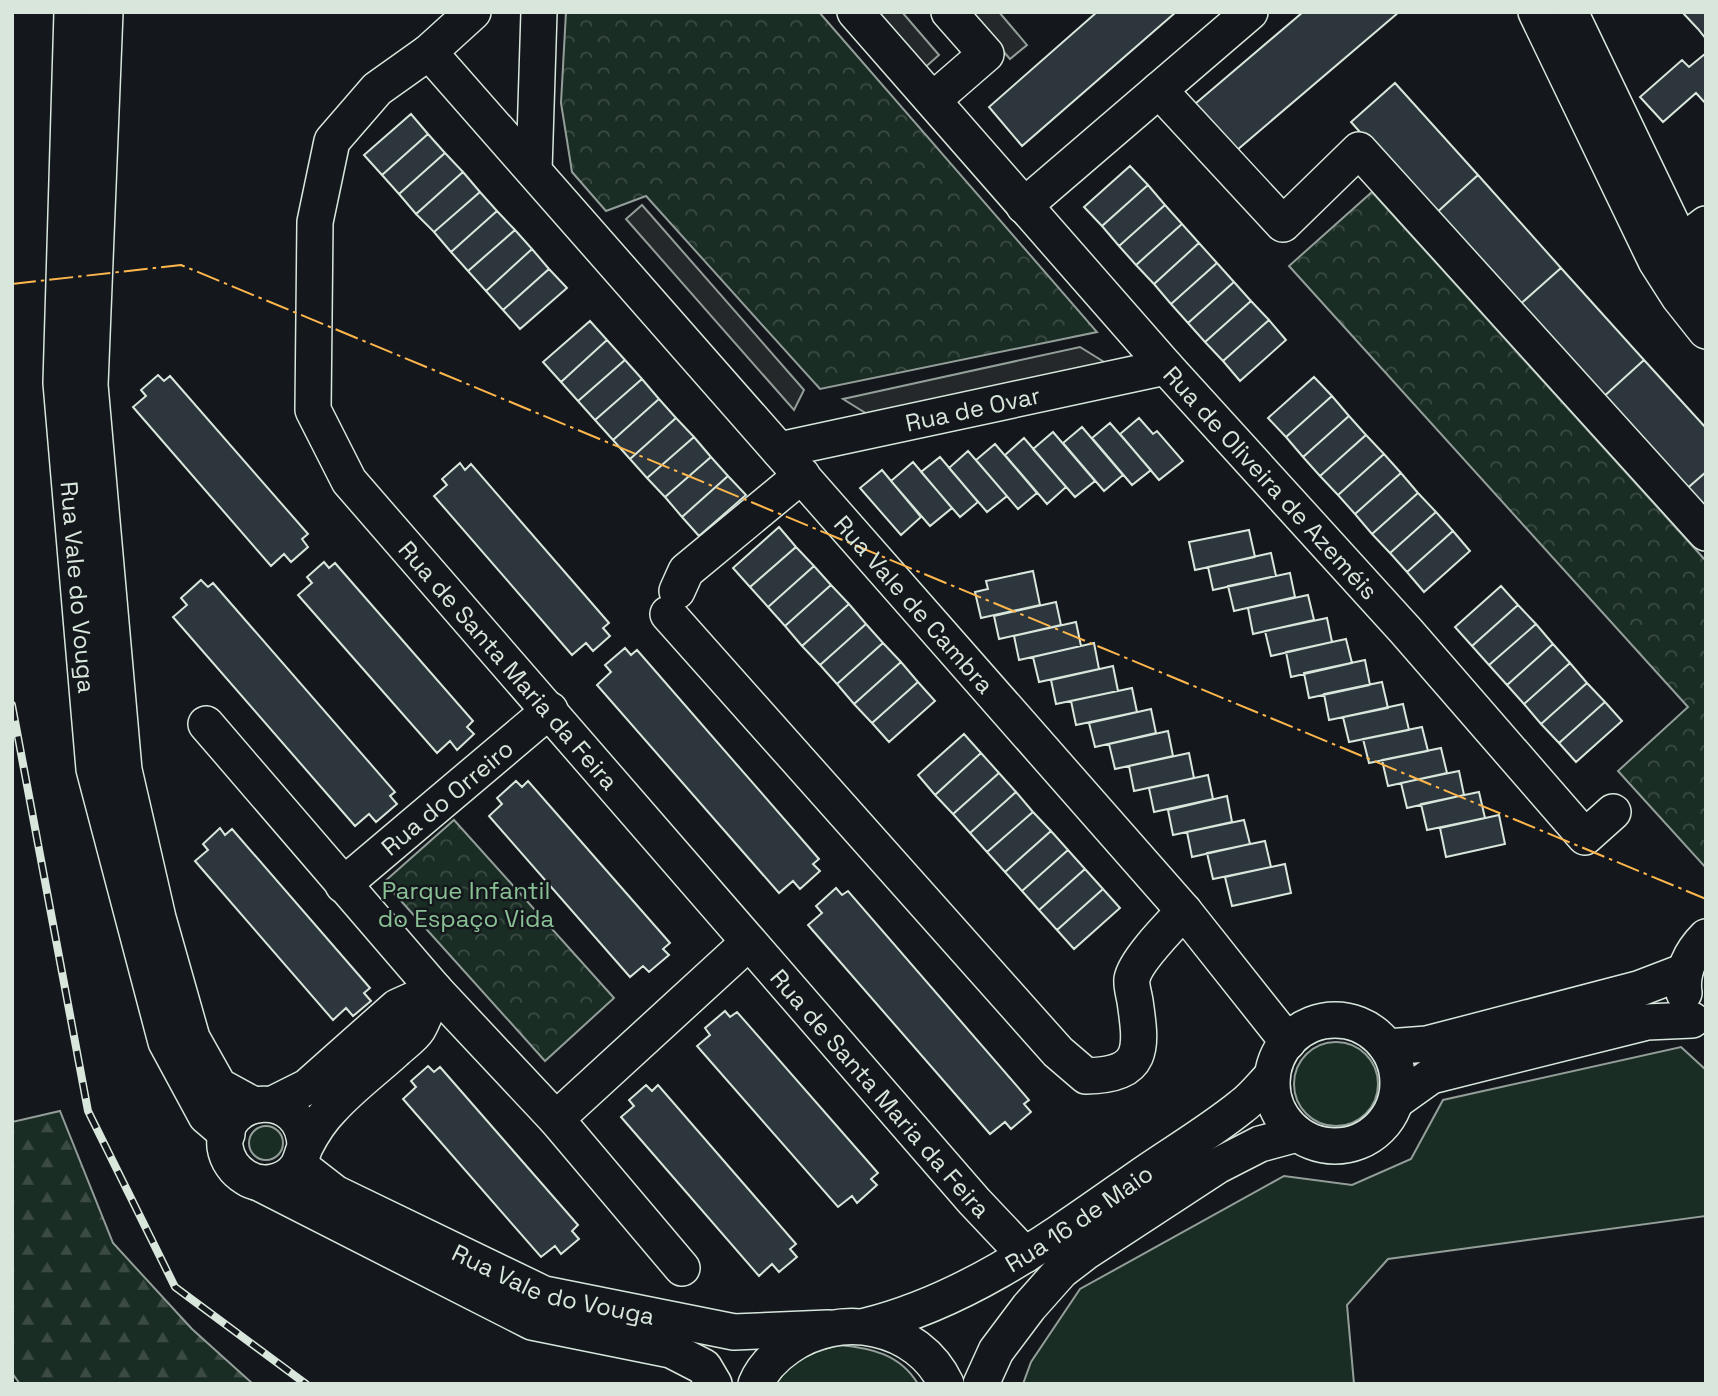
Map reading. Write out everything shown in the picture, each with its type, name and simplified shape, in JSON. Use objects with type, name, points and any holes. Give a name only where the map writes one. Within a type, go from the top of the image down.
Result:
[{"type":"street","name":"Rua Vale do Vouga","points":[[72,12],[61,383],[94,769],[166,1042],[206,1116],[227,1134],[225,1147],[229,1160],[236,1171],[247,1179],[533,1322],[671,1350],[704,1367],[714,1384]]},
{"type":"street","name":"Rua Vale do Vouga","points":[[106,12],[90,385],[124,770],[158,918],[192,1038],[219,1086],[263,1105],[282,1107],[297,1119],[305,1137],[302,1156],[334,1193],[544,1294],[734,1332],[866,1326],[895,1335],[922,1351],[942,1374],[946,1384]]},
{"type":"street","name":"Rua de Santa Maria da Feira","points":[[473,12],[429,52],[377,89],[332,141],[315,222],[313,411],[349,481],[974,1201],[1025,1255]]},
{"type":"street","points":[[534,170],[538,12]]},
{"type":"street","name":"Rua de Oliveira de Azeméis","points":[[855,12],[1166,366],[1406,631],[1585,837],[1613,812]]},
{"type":"street","points":[[933,100],[986,54],[949,12]]},
{"type":"street","points":[[1024,206],[1250,12]]},
{"type":"street","points":[[1536,12],[1656,261],[1679,297],[1706,331]]},
{"type":"street","points":[[1570,12],[1693,234],[1706,283]]},
{"type":"street","name":"Rua Vale de Cambra","points":[[429,52],[1184,911],[1288,1042]]},
{"type":"street","points":[[1159,90],[1283,224],[1359,150],[1706,533]]},
{"type":"street","name":"Rua de Ovar","points":[[779,450],[1166,366]]},
{"type":"street","points":[[802,475],[686,571],[672,603],[1049,1042],[1087,1076],[1112,1076],[1132,1063],[1141,1041],[1132,979],[1150,948],[1184,911]]},
{"type":"street","name":"Rua do Orreiro","points":[[343,885],[550,710]]},
{"type":"street","points":[[206,724],[435,990],[556,1119],[682,1268]]},
{"type":"street","points":[[1699,1029],[1686,1004],[1683,988],[1685,971],[1692,953],[1706,937]]},
{"type":"street","points":[[556,1119],[749,942]]},
{"type":"street","points":[[1387,1047],[1440,1041],[1638,989],[1685,971]]},
{"type":"street","points":[[227,1134],[236,1116],[307,1087],[397,1007],[435,990]]},
{"type":"street","points":[[259,1183],[285,1178],[331,1109],[417,1031],[435,990]]},
{"type":"street","points":[[1272,1076],[1273,1097],[1282,1118],[1297,1134],[1312,1143],[1347,1146],[1378,1130],[1389,1117],[1396,1101],[1399,1082],[1395,1063],[1387,1047],[1374,1033],[1357,1024],[1338,1020],[1320,1022],[1302,1030],[1288,1042]]},
{"type":"street","points":[[1396,1101],[1431,1076],[1647,1022],[1699,1029]]},
{"type":"street","name":"Rua 16 de Maio","points":[[866,1326],[940,1301],[1025,1255],[1243,1106],[1272,1076],[1277,1058],[1288,1042]]},
{"type":"street","name":"Rua 16 de Maio","points":[[981,1384],[996,1351],[1029,1307],[1061,1271],[1217,1166],[1260,1144],[1297,1134]]},
{"type":"street","name":"Rua Vale do Vouga","points":[[756,1384],[777,1355],[801,1338],[828,1328]]},
{"type":"green space","points":[[566,12],[819,12],[1097,332],[820,389],[646,196],[606,211],[572,172],[561,103]]},
{"type":"green space","points":[[1372,192],[1706,561],[1706,868],[1618,771],[1688,707],[1289,266]]},
{"type":"green space","name":"Parque Infantil do Espaço Vida","points":[[454,820],[614,998],[545,1061],[384,882]]},
{"type":"green space","points":[[1336,1042],[1359,1049],[1371,1061],[1378,1084],[1371,1107],[1359,1119],[1336,1126],[1313,1119],[1301,1107],[1294,1084],[1301,1061],[1313,1049]]},
{"type":"green space","points":[[1681,1047],[1706,1070],[1706,1216],[1388,1259],[1347,1305],[1354,1384],[1023,1384],[1031,1362],[1080,1289],[1284,1176],[1352,1185],[1411,1159],[1443,1100]]},
{"type":"green space","points":[[60,1111],[113,1243],[192,1329],[253,1384],[20,1384],[12,1373],[12,1122]]},
{"type":"green space","points":[[266,1126],[278,1131],[283,1143],[278,1155],[266,1160],[254,1155],[249,1143],[254,1131]]},
{"type":"green space","points":[[839,1345],[884,1354],[903,1366],[918,1384],[773,1384],[802,1358]]},
{"type":"shaded area","points":[[871,12],[902,12],[939,55],[921,71]]},
{"type":"shaded area","points":[[969,12],[999,12],[1027,45],[1010,59]]},
{"type":"shaded area","points":[[642,205],[804,390],[794,410],[626,219]]},
{"type":"shaded area","points":[[1080,347],[1109,365],[872,417],[843,399]]},
{"type":"building","points":[[1097,12],[1176,12],[1022,146],[989,107]]},
{"type":"building","points":[[1303,12],[1399,12],[1230,156],[1189,109]]},
{"type":"building","points":[[1682,12],[1706,12],[1706,39],[1698,29]]},
{"type":"building","points":[[1706,53],[1706,104],[1696,93],[1663,122],[1640,97],[1682,60],[1689,67]]},
{"type":"building","points":[[1395,83],[1478,175],[1434,215],[1351,122]]},
{"type":"building","points":[[411,114],[428,134],[382,175],[364,155]]},
{"type":"building","points":[[428,134],[445,153],[399,194],[382,175]]},
{"type":"building","points":[[445,153],[463,172],[416,214],[399,194]]},
{"type":"building","points":[[1130,166],[1148,185],[1102,226],[1084,207]]},
{"type":"building","points":[[463,172],[480,192],[434,232],[416,214]]},
{"type":"building","points":[[1478,175],[1561,268],[1517,307],[1434,215]]},
{"type":"building","points":[[1148,185],[1165,205],[1119,246],[1102,226]]},
{"type":"building","points":[[480,192],[497,211],[451,252],[434,232]]},
{"type":"building","points":[[1165,205],[1182,224],[1136,265],[1119,246]]},
{"type":"building","points":[[497,211],[515,230],[468,271],[451,252]]},
{"type":"building","points":[[1182,224],[1199,243],[1154,284],[1136,265]]},
{"type":"building","points":[[515,230],[532,249],[486,291],[468,271]]},
{"type":"building","points":[[1199,243],[1217,263],[1171,304],[1154,284]]},
{"type":"building","points":[[532,249],[549,269],[503,310],[486,291]]},
{"type":"building","points":[[1217,263],[1234,282],[1188,323],[1171,304]]},
{"type":"building","points":[[1561,268],[1644,360],[1601,399],[1517,307]]},
{"type":"building","points":[[549,269],[567,288],[520,329],[503,310]]},
{"type":"building","points":[[1234,282],[1251,301],[1205,342],[1188,323]]},
{"type":"building","points":[[1251,301],[1269,320],[1223,361],[1205,342]]},
{"type":"building","points":[[1269,320],[1286,340],[1240,381],[1223,361]]},
{"type":"building","points":[[590,321],[607,340],[561,382],[543,362]]},
{"type":"building","points":[[607,340],[625,360],[578,401],[561,382]]},
{"type":"building","points":[[625,360],[642,379],[595,420],[578,401]]},
{"type":"building","points":[[1644,360],[1706,428],[1706,472],[1684,491],[1601,399]]},
{"type":"building","points":[[158,375],[164,381],[170,376],[308,534],[302,539],[308,547],[291,562],[284,554],[271,566],[133,407],[146,396],[141,390]]},
{"type":"building","points":[[1314,377],[1332,396],[1286,437],[1268,418]]},
{"type":"building","points":[[642,379],[659,399],[613,440],[595,420]]},
{"type":"building","points":[[1332,396],[1349,416],[1303,457],[1286,437]]},
{"type":"building","points":[[659,399],[676,418],[630,459],[613,440]]},
{"type":"building","points":[[1349,416],[1366,435],[1320,476],[1303,457]]},
{"type":"building","points":[[676,418],[694,437],[647,478],[630,459]]},
{"type":"building","points":[[1139,418],[1153,434],[1157,431],[1183,461],[1159,480],[1120,434]]},
{"type":"building","points":[[1110,423],[1151,470],[1132,485],[1092,438]]},
{"type":"building","points":[[1082,427],[1123,475],[1104,491],[1063,443]]},
{"type":"building","points":[[1053,432],[1095,481],[1075,497],[1033,449]]},
{"type":"building","points":[[1366,435],[1384,454],[1338,495],[1320,476]]},
{"type":"building","points":[[694,437],[711,457],[665,497],[647,478]]},
{"type":"building","points":[[1024,438],[1066,487],[1047,504],[1005,455]]},
{"type":"building","points":[[995,444],[1037,493],[1018,509],[976,460]]},
{"type":"building","points":[[968,451],[1007,496],[987,512],[949,468]]},
{"type":"building","points":[[1384,454],[1401,473],[1355,514],[1338,495]]},
{"type":"building","points":[[711,457],[728,476],[682,517],[665,497]]},
{"type":"building","points":[[940,457],[978,502],[960,517],[921,472]]},
{"type":"building","points":[[913,462],[952,508],[930,526],[891,481]]},
{"type":"building","points":[[460,463],[465,470],[471,464],[609,623],[603,628],[610,636],[593,651],[586,643],[572,655],[434,496],[447,485],[442,479]]},
{"type":"building","points":[[882,470],[921,517],[901,535],[860,488]]},
{"type":"building","points":[[1706,472],[1706,516],[1684,491]]},
{"type":"building","points":[[1401,473],[1418,493],[1372,534],[1355,514]]},
{"type":"building","points":[[728,476],[746,495],[699,536],[682,517]]},
{"type":"building","points":[[1418,493],[1436,512],[1390,553],[1372,534]]},
{"type":"building","points":[[1436,512],[1453,531],[1407,572],[1390,553]]},
{"type":"building","points":[[779,527],[796,547],[750,587],[733,568]]},
{"type":"building","points":[[1249,530],[1255,557],[1195,570],[1189,542]]},
{"type":"building","points":[[1453,531],[1470,551],[1424,592],[1407,572]]},
{"type":"building","points":[[796,547],[814,566],[768,607],[750,587]]},
{"type":"building","points":[[1271,553],[1276,576],[1213,590],[1208,567]]},
{"type":"building","points":[[324,562],[329,568],[335,563],[473,721],[467,727],[474,734],[457,750],[450,741],[437,753],[298,595],[312,583],[307,577]]},
{"type":"building","points":[[814,566],[831,585],[785,626],[768,607]]},
{"type":"building","points":[[1033,571],[1040,605],[981,618],[975,592],[988,589],[986,581]]},
{"type":"building","points":[[1290,573],[1295,597],[1234,611],[1228,586]]},
{"type":"building","points":[[201,580],[208,587],[213,583],[395,792],[390,796],[397,804],[376,822],[369,814],[355,826],[173,617],[187,605],[181,598]]},
{"type":"building","points":[[831,585],[849,604],[802,646],[785,626]]},
{"type":"building","points":[[1501,586],[1518,605],[1472,646],[1455,627]]},
{"type":"building","points":[[1308,595],[1314,620],[1253,634],[1248,608]]},
{"type":"building","points":[[1056,602],[1061,625],[999,639],[994,616]]},
{"type":"building","points":[[849,604],[866,624],[820,665],[802,646]]},
{"type":"building","points":[[1518,605],[1536,624],[1489,665],[1472,646]]},
{"type":"building","points":[[1327,618],[1332,642],[1271,656],[1265,631]]},
{"type":"building","points":[[1076,622],[1081,646],[1019,660],[1014,636]]},
{"type":"building","points":[[866,624],[883,643],[837,684],[820,665]]},
{"type":"building","points":[[1536,624],[1553,644],[1507,685],[1489,665]]},
{"type":"building","points":[[1346,639],[1352,663],[1291,677],[1286,652]]},
{"type":"building","points":[[883,643],[901,662],[854,704],[837,684]]},
{"type":"building","points":[[1094,643],[1099,669],[1039,682],[1033,657]]},
{"type":"building","points":[[1553,644],[1570,663],[1524,704],[1507,685]]},
{"type":"building","points":[[625,648],[631,655],[637,650],[819,859],[813,864],[820,871],[800,889],[793,881],[779,893],[597,685],[611,672],[605,665]]},
{"type":"building","points":[[1365,660],[1370,685],[1309,698],[1304,673]]},
{"type":"building","points":[[901,662],[918,682],[872,723],[854,704]]},
{"type":"building","points":[[1570,663],[1587,683],[1541,724],[1524,704]]},
{"type":"building","points":[[1113,666],[1118,691],[1056,704],[1051,680]]},
{"type":"building","points":[[918,682],[935,701],[889,742],[872,723]]},
{"type":"building","points":[[1382,682],[1388,708],[1329,720],[1324,694]]},
{"type":"building","points":[[1587,683],[1605,702],[1559,743],[1541,724]]},
{"type":"building","points":[[1132,688],[1137,712],[1076,725],[1071,701]]},
{"type":"building","points":[[1605,702],[1622,721],[1576,762],[1559,743]]},
{"type":"building","points":[[1403,704],[1409,730],[1349,742],[1343,717]]},
{"type":"building","points":[[1151,709],[1156,733],[1095,747],[1089,723]]},
{"type":"building","points":[[1422,727],[1428,751],[1369,763],[1363,739]]},
{"type":"building","points":[[1168,731],[1173,756],[1115,769],[1109,744]]},
{"type":"building","points":[[964,734],[981,753],[935,795],[918,775]]},
{"type":"building","points":[[1441,748],[1447,773],[1388,786],[1382,760]]},
{"type":"building","points":[[981,753],[999,773],[953,814],[935,795]]},
{"type":"building","points":[[1189,753],[1194,778],[1134,791],[1129,766]]},
{"type":"building","points":[[1459,771],[1464,795],[1407,808],[1401,783]]},
{"type":"building","points":[[999,773],[1016,792],[970,833],[953,814]]},
{"type":"building","points":[[1208,775],[1213,799],[1154,812],[1149,788]]},
{"type":"building","points":[[516,781],[522,787],[528,781],[670,943],[663,949],[669,955],[649,972],[643,966],[630,977],[489,816],[502,804],[497,798]]},
{"type":"building","points":[[1016,792],[1033,812],[987,852],[970,833]]},
{"type":"building","points":[[1479,792],[1485,818],[1427,830],[1421,804]]},
{"type":"building","points":[[1227,796],[1232,822],[1173,835],[1168,810]]},
{"type":"building","points":[[1033,812],[1051,831],[1005,872],[987,852]]},
{"type":"building","points":[[1499,815],[1505,844],[1446,857],[1440,828]]},
{"type":"building","points":[[1244,820],[1250,844],[1192,857],[1187,832]]},
{"type":"building","points":[[220,828],[225,835],[232,829],[370,988],[364,993],[371,1001],[353,1016],[346,1008],[333,1020],[195,861],[208,850],[203,844]]},
{"type":"building","points":[[1051,831],[1068,850],[1022,891],[1005,872]]},
{"type":"building","points":[[1265,841],[1271,867],[1213,879],[1207,853]]},
{"type":"building","points":[[1068,850],[1085,869],[1039,910],[1022,891]]},
{"type":"building","points":[[1285,864],[1291,893],[1232,906],[1225,877]]},
{"type":"building","points":[[1085,869],[1103,889],[1057,930],[1039,910]]},
{"type":"building","points":[[836,888],[842,895],[848,891],[1029,1100],[1024,1104],[1031,1112],[1011,1129],[1005,1122],[990,1134],[808,925],[822,913],[816,906]]},
{"type":"building","points":[[1103,889],[1120,908],[1074,949],[1057,930]]},
{"type":"building","points":[[725,1011],[730,1017],[737,1012],[878,1173],[871,1179],[877,1185],[857,1203],[852,1196],[838,1207],[697,1046],[710,1035],[705,1028]]},
{"type":"building","points":[[428,1066],[434,1072],[440,1067],[578,1225],[572,1231],[579,1239],[561,1254],[555,1246],[541,1257],[403,1099],[416,1087],[411,1081]]},
{"type":"building","points":[[646,1085],[652,1091],[658,1085],[796,1244],[790,1249],[797,1257],[779,1272],[772,1264],[759,1276],[621,1117],[634,1106],[629,1100]]},
{"type":"railway","points":[[12,705],[88,1111],[175,1287],[306,1384]]},
{"type":"power","points":[[12,284],[181,265],[1706,899]]}]
